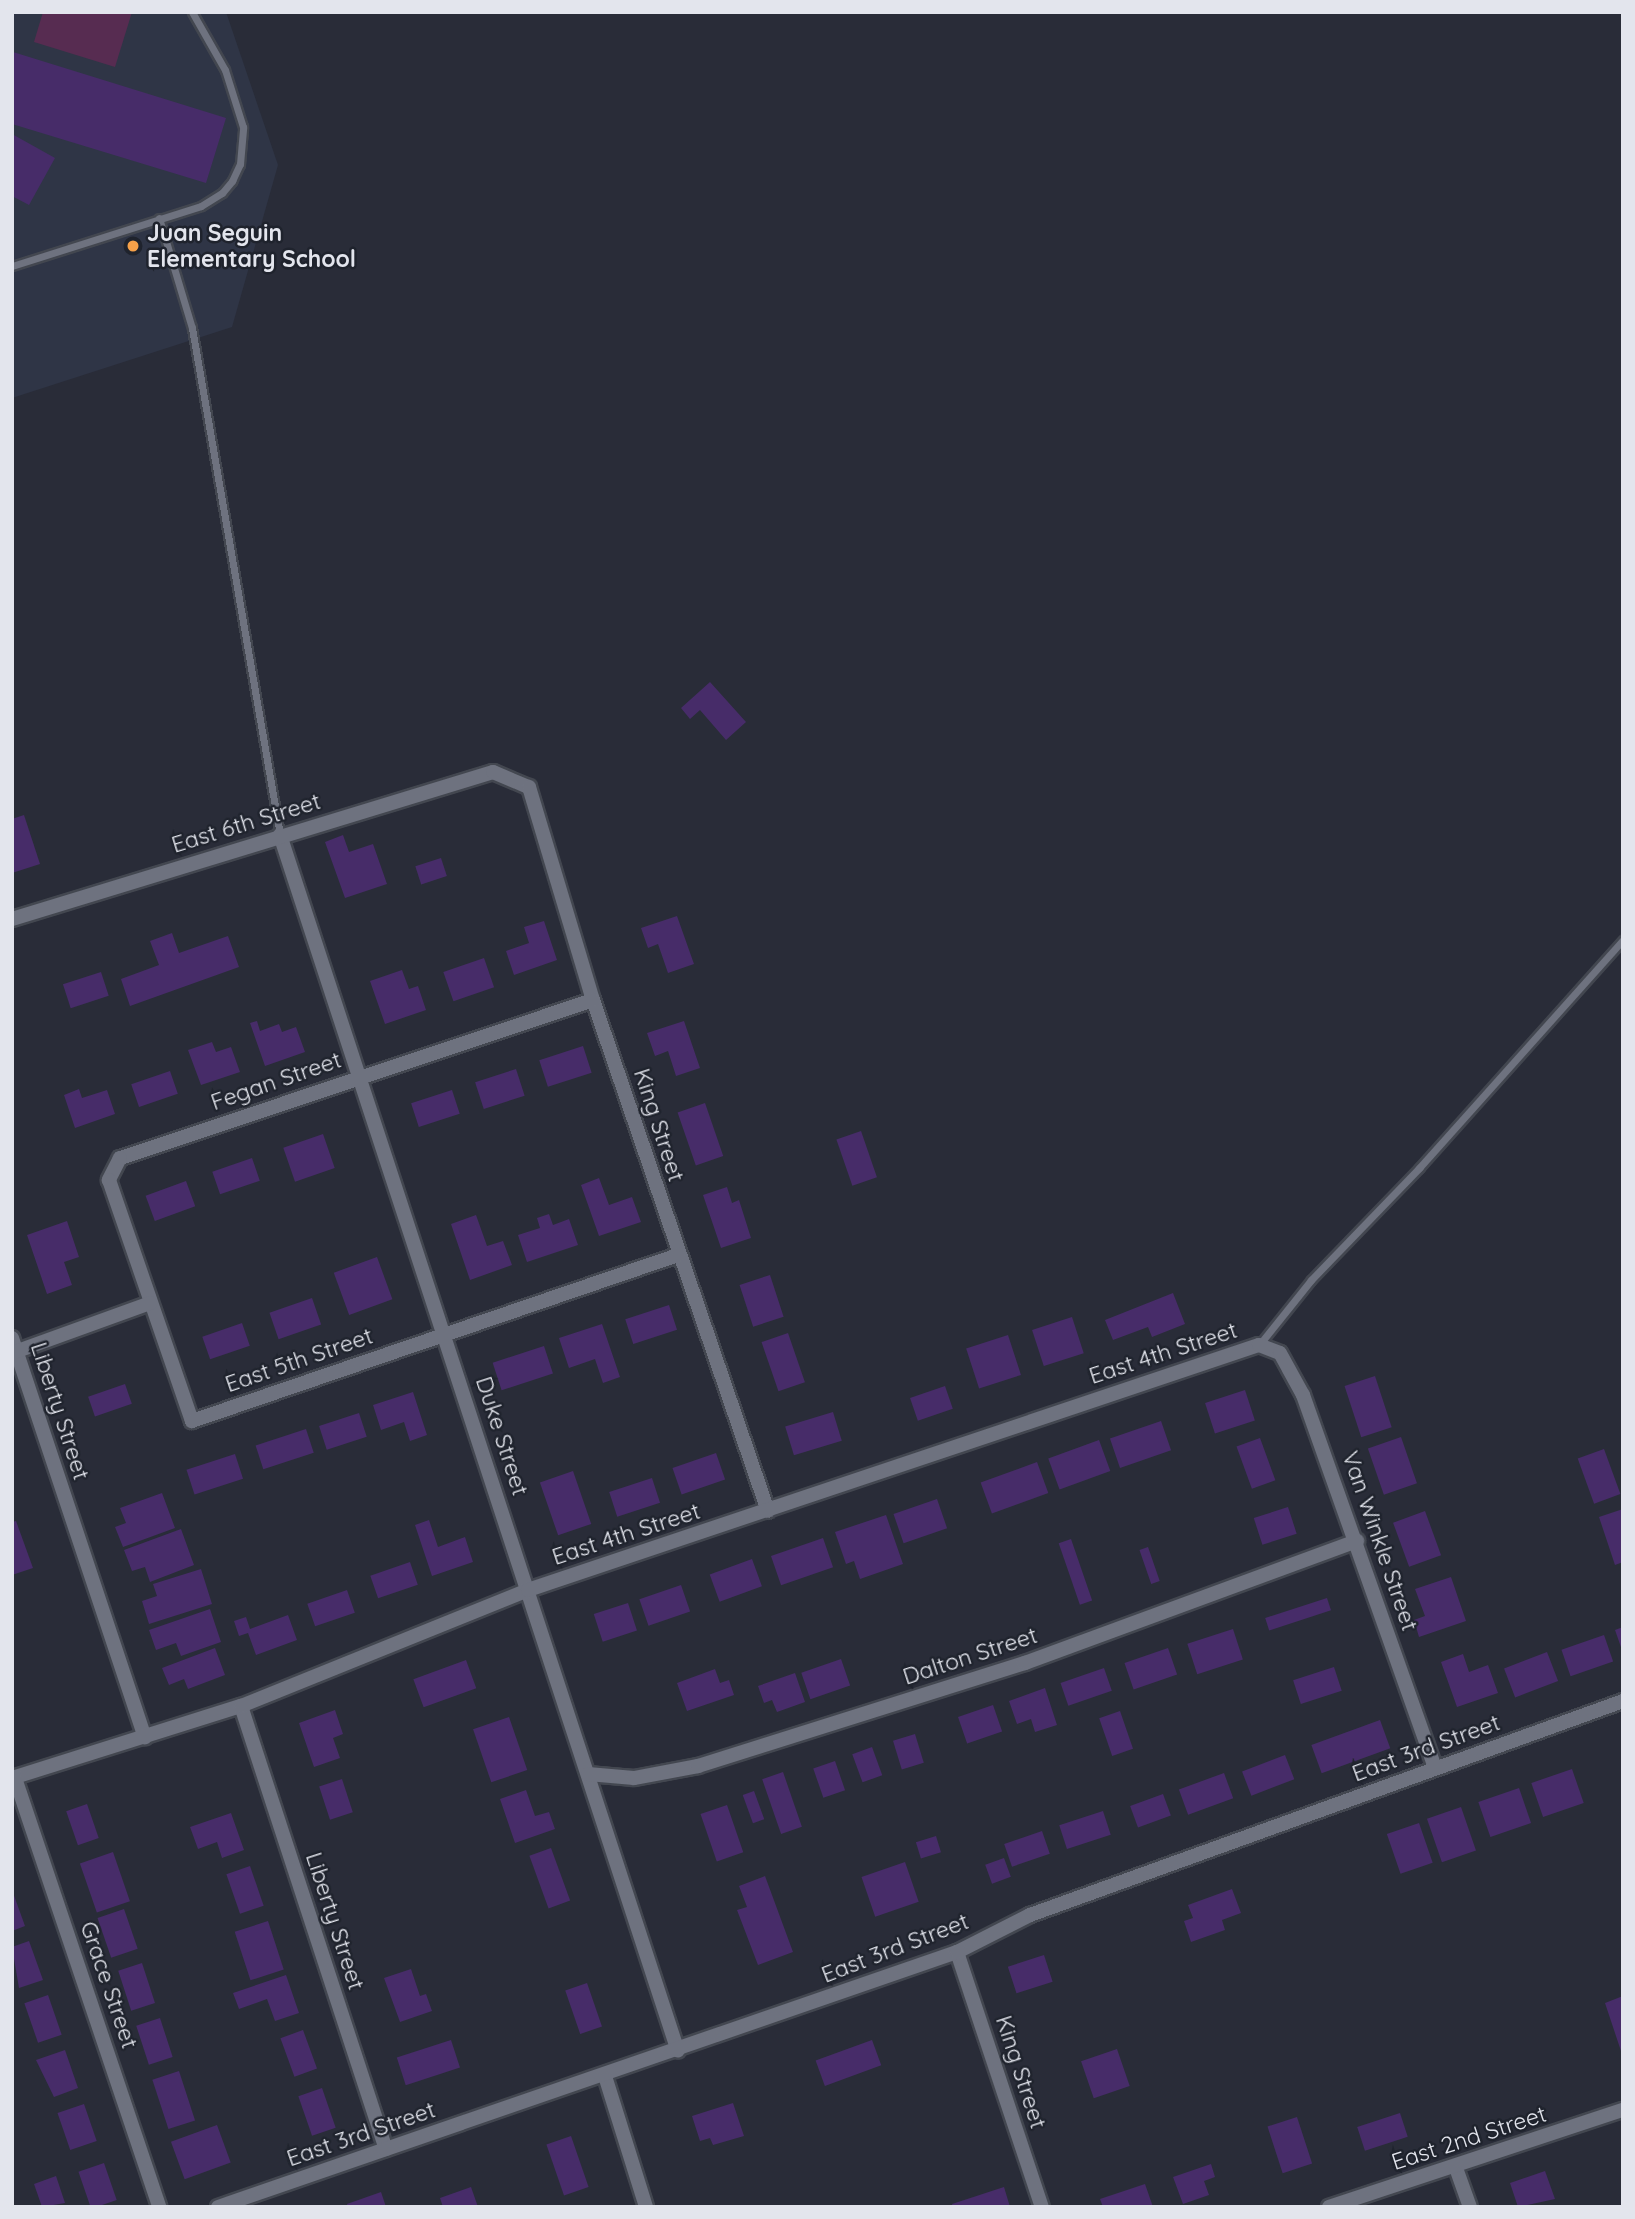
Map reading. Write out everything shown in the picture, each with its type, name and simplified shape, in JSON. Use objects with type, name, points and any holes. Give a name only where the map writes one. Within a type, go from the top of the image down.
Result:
[{"type":"street","name":"East 6th Street","points":[[12,919],[493,772]]},
{"type":"street","name":"King Street","points":[[493,772],[529,788],[593,1000],[678,1255],[768,1511]]},
{"type":"street","name":"Duke Street","points":[[280,835],[678,2051]]},
{"type":"street","name":"Fegan Street","points":[[150,1303],[109,1180],[120,1158],[593,1000]]},
{"type":"street","name":"East 5th Street","points":[[150,1303],[192,1421],[678,1255]]},
{"type":"street","points":[[14,1347],[150,1303]]},
{"type":"street","name":"East 4th Street","points":[[14,1778],[241,1706],[528,1590],[1259,1345]]},
{"type":"street","name":"Van Winkle Street","points":[[1259,1345],[1280,1353],[1303,1395],[1357,1541],[1435,1768]]},
{"type":"street","name":"Liberty Street","points":[[14,1347],[145,1737]]},
{"type":"street","name":"Dalton Street","points":[[588,1774],[634,1778],[698,1766],[1025,1662],[1357,1541]]},
{"type":"street","name":"East 3rd Street","points":[[218,2207],[678,2051],[957,1952],[1030,1915],[1623,1701]]},
{"type":"street","name":"Liberty Street","points":[[241,1706],[386,2149]]},
{"type":"street","name":"Grace Street","points":[[14,1778],[159,2207]]},
{"type":"street","name":"King Street","points":[[957,1952],[1042,2207]]},
{"type":"street","points":[[605,2076],[646,2207]]},
{"type":"street","name":"East 2nd Street","points":[[1329,2207],[1456,2168],[1623,2110]]},
{"type":"street","points":[[1456,2168],[1469,2207]]},
{"type":"lane","points":[[12,266],[159,219],[222,194],[240,164],[243,127],[225,70],[192,12]]},
{"type":"lane","points":[[159,219],[192,328],[280,835]]},
{"type":"lane","points":[[1259,1345],[1311,1280],[1419,1168],[1623,940]]},
{"type":"shaded area","name":"Juan Seguin Elementary School","points":[[12,12],[226,12],[278,165],[232,327],[12,398]]},
{"type":"shaded area","points":[[43,12],[132,12],[115,67],[34,42]]},
{"type":"building","points":[[12,41],[13,52],[226,118],[206,183],[12,124]]},
{"type":"building","points":[[12,134],[55,158],[29,205],[12,196]]},
{"type":"building","points":[[710,682],[746,722],[726,740],[700,710],[690,719],[681,708]]},
{"type":"building","points":[[24,815],[40,864],[12,873],[12,819]]},
{"type":"building","points":[[343,835],[349,852],[373,844],[387,884],[345,898],[325,842]]},
{"type":"building","points":[[441,858],[447,876],[421,884],[415,866]]},
{"type":"building","points":[[677,916],[694,964],[668,973],[658,944],[648,948],[641,928]]},
{"type":"building","points":[[544,921],[557,960],[514,975],[506,951],[529,943],[524,927]]},
{"type":"building","points":[[172,933],[179,953],[228,936],[239,967],[130,1006],[121,979],[159,965],[150,941]]},
{"type":"building","points":[[484,958],[494,987],[453,1001],[443,972]]},
{"type":"building","points":[[402,970],[409,989],[418,986],[426,1010],[385,1024],[370,981]]},
{"type":"building","points":[[101,972],[109,996],[71,1008],[63,984]]},
{"type":"building","points":[[257,1021],[260,1031],[279,1024],[282,1032],[296,1027],[305,1052],[265,1066],[250,1023]]},
{"type":"building","points":[[684,1021],[700,1068],[676,1076],[668,1051],[655,1056],[647,1033]]},
{"type":"building","points":[[212,1042],[216,1052],[231,1047],[240,1072],[201,1085],[188,1050]]},
{"type":"building","points":[[583,1046],[592,1073],[548,1087],[539,1060]]},
{"type":"building","points":[[516,1069],[525,1096],[484,1109],[475,1082]]},
{"type":"building","points":[[170,1071],[178,1094],[139,1107],[131,1084]]},
{"type":"building","points":[[79,1089],[82,1098],[107,1090],[115,1114],[75,1128],[64,1095]]},
{"type":"building","points":[[452,1090],[460,1114],[419,1127],[411,1103]]},
{"type":"building","points":[[705,1103],[723,1156],[696,1165],[678,1112]]},
{"type":"building","points":[[861,1131],[877,1177],[852,1186],[836,1139]]},
{"type":"building","points":[[323,1134],[335,1168],[295,1182],[283,1148]]},
{"type":"building","points":[[252,1158],[260,1181],[220,1194],[212,1172]]},
{"type":"building","points":[[599,1178],[609,1205],[632,1197],[641,1222],[599,1236],[581,1185]]},
{"type":"building","points":[[186,1181],[195,1206],[155,1221],[146,1196]]},
{"type":"building","points":[[727,1187],[732,1203],[739,1200],[751,1238],[721,1248],[703,1195]]},
{"type":"building","points":[[549,1214],[553,1225],[569,1219],[578,1245],[527,1262],[518,1235],[540,1228],[537,1218]]},
{"type":"building","points":[[476,1215],[487,1246],[503,1241],[512,1265],[470,1280],[451,1224]]},
{"type":"building","points":[[67,1221],[79,1257],[64,1262],[72,1285],[47,1294],[27,1235]]},
{"type":"building","points":[[377,1257],[392,1299],[349,1315],[334,1273]]},
{"type":"building","points":[[770,1275],[784,1317],[753,1327],[740,1285]]},
{"type":"building","points":[[1173,1293],[1185,1324],[1152,1337],[1148,1327],[1113,1340],[1105,1320]]},
{"type":"building","points":[[312,1298],[321,1324],[279,1339],[269,1313]]},
{"type":"building","points":[[669,1305],[677,1330],[633,1344],[625,1319]]},
{"type":"building","points":[[1072,1317],[1084,1353],[1044,1366],[1032,1330]]},
{"type":"building","points":[[242,1323],[250,1346],[210,1359],[202,1337]]},
{"type":"building","points":[[602,1324],[620,1377],[603,1383],[595,1359],[569,1368],[559,1338]]},
{"type":"building","points":[[788,1333],[805,1382],[778,1391],[762,1342]]},
{"type":"building","points":[[1008,1335],[1021,1375],[979,1389],[966,1349]]},
{"type":"building","points":[[544,1346],[553,1374],[502,1390],[493,1363]]},
{"type":"building","points":[[1375,1376],[1392,1427],[1361,1437],[1345,1386]]},
{"type":"building","points":[[125,1384],[132,1404],[95,1417],[88,1397]]},
{"type":"building","points":[[945,1386],[953,1409],[918,1421],[910,1398]]},
{"type":"building","points":[[1245,1390],[1255,1420],[1215,1433],[1205,1403]]},
{"type":"building","points":[[413,1392],[427,1435],[410,1441],[404,1422],[381,1430],[373,1405]]},
{"type":"building","points":[[833,1412],[842,1441],[794,1455],[785,1427]]},
{"type":"building","points":[[359,1413],[367,1437],[327,1450],[319,1426]]},
{"type":"building","points":[[1161,1421],[1171,1450],[1120,1468],[1110,1439]]},
{"type":"building","points":[[306,1429],[314,1453],[263,1469],[256,1445]]},
{"type":"building","points":[[1401,1437],[1417,1483],[1384,1495],[1368,1448]]},
{"type":"building","points":[[1260,1438],[1275,1480],[1252,1489],[1237,1447]]},
{"type":"building","points":[[1099,1440],[1110,1471],[1060,1489],[1048,1458]]},
{"type":"building","points":[[1604,1449],[1620,1494],[1594,1504],[1578,1459]]},
{"type":"building","points":[[716,1453],[725,1479],[682,1494],[673,1468]]},
{"type":"building","points":[[235,1454],[243,1479],[195,1494],[186,1470]]},
{"type":"building","points":[[1037,1462],[1048,1493],[992,1514],[981,1483]]},
{"type":"building","points":[[573,1471],[591,1524],[558,1535],[540,1482]]},
{"type":"building","points":[[652,1478],[660,1503],[617,1517],[609,1492]]},
{"type":"building","points":[[162,1493],[175,1528],[123,1547],[115,1527],[126,1523],[120,1508]]},
{"type":"building","points":[[937,1499],[947,1528],[904,1543],[894,1514]]},
{"type":"building","points":[[1288,1507],[1297,1534],[1262,1545],[1254,1518]]},
{"type":"building","points":[[1623,1509],[1623,1562],[1615,1565],[1599,1517]]},
{"type":"building","points":[[1425,1511],[1441,1555],[1409,1567],[1393,1523]]},
{"type":"building","points":[[886,1515],[903,1564],[860,1579],[854,1561],[846,1564],[835,1532]]},
{"type":"building","points":[[429,1520],[438,1547],[465,1537],[473,1562],[432,1576],[415,1525]]},
{"type":"building","points":[[16,1521],[33,1568],[12,1575],[12,1522]]},
{"type":"building","points":[[181,1529],[194,1565],[150,1582],[145,1567],[132,1571],[124,1550]]},
{"type":"building","points":[[823,1538],[833,1567],[781,1585],[771,1556]]},
{"type":"building","points":[[1071,1539],[1092,1600],[1080,1605],[1059,1543]]},
{"type":"building","points":[[1148,1547],[1160,1581],[1151,1584],[1139,1550]]},
{"type":"building","points":[[752,1559],[762,1586],[720,1602],[710,1574]]},
{"type":"building","points":[[410,1562],[418,1585],[378,1598],[370,1576]]},
{"type":"building","points":[[201,1569],[212,1604],[149,1624],[142,1601],[157,1596],[153,1584]]},
{"type":"building","points":[[1451,1577],[1466,1621],[1419,1637],[1414,1620],[1425,1616],[1415,1589]]},
{"type":"building","points":[[681,1585],[690,1611],[649,1626],[639,1599]]},
{"type":"building","points":[[347,1590],[355,1613],[315,1626],[307,1604]]},
{"type":"building","points":[[1327,1598],[1331,1610],[1269,1630],[1265,1618]]},
{"type":"building","points":[[628,1603],[637,1631],[603,1642],[594,1614]]},
{"type":"building","points":[[210,1609],[221,1642],[181,1656],[176,1643],[156,1650],[149,1630]]},
{"type":"building","points":[[288,1615],[297,1640],[256,1655],[248,1633],[239,1636],[234,1621],[246,1617],[250,1629]]},
{"type":"building","points":[[1623,1627],[1623,1650],[1622,1650],[1615,1630]]},
{"type":"building","points":[[1233,1629],[1243,1659],[1197,1674],[1187,1644]]},
{"type":"building","points":[[1604,1635],[1613,1661],[1571,1676],[1561,1650]]},
{"type":"building","points":[[215,1648],[225,1675],[188,1689],[184,1679],[169,1685],[162,1668]]},
{"type":"building","points":[[1168,1648],[1177,1674],[1134,1689],[1125,1663]]},
{"type":"building","points":[[1547,1652],[1558,1681],[1515,1697],[1504,1668]]},
{"type":"building","points":[[1463,1654],[1469,1672],[1488,1665],[1498,1693],[1457,1707],[1441,1662]]},
{"type":"building","points":[[841,1659],[850,1685],[810,1699],[801,1673]]},
{"type":"building","points":[[466,1660],[476,1688],[424,1707],[413,1679]]},
{"type":"building","points":[[1334,1667],[1342,1691],[1301,1704],[1293,1680]]},
{"type":"building","points":[[1104,1668],[1112,1691],[1068,1706],[1061,1683]]},
{"type":"building","points":[[715,1669],[720,1683],[729,1680],[734,1695],[687,1711],[677,1683]]},
{"type":"building","points":[[795,1673],[805,1702],[777,1712],[772,1700],[764,1703],[758,1686]]},
{"type":"building","points":[[1045,1688],[1057,1725],[1035,1732],[1031,1719],[1017,1724],[1009,1701]]},
{"type":"building","points":[[993,1705],[1002,1731],[967,1744],[958,1717]]},
{"type":"building","points":[[335,1710],[343,1734],[333,1738],[340,1758],[314,1767],[299,1723]]},
{"type":"building","points":[[1120,1711],[1133,1749],[1112,1756],[1099,1718]]},
{"type":"building","points":[[509,1717],[527,1770],[491,1782],[473,1729]]},
{"type":"building","points":[[1380,1720],[1390,1748],[1322,1773],[1311,1745]]},
{"type":"building","points":[[915,1734],[924,1763],[902,1769],[893,1741]]},
{"type":"building","points":[[872,1747],[882,1775],[863,1782],[852,1754]]},
{"type":"building","points":[[1285,1755],[1294,1779],[1251,1796],[1242,1771]]},
{"type":"building","points":[[835,1761],[845,1790],[823,1798],[813,1768]]},
{"type":"building","points":[[1572,1769],[1584,1803],[1543,1817],[1531,1783]]},
{"type":"building","points":[[783,1772],[802,1827],[781,1834],[762,1779]]},
{"type":"building","points":[[1224,1773],[1233,1798],[1188,1815],[1179,1789]]},
{"type":"building","points":[[342,1779],[353,1812],[330,1820],[319,1786]]},
{"type":"building","points":[[1519,1788],[1531,1823],[1490,1837],[1478,1802]]},
{"type":"building","points":[[526,1790],[535,1816],[549,1812],[555,1829],[515,1843],[500,1799]]},
{"type":"building","points":[[754,1791],[764,1819],[753,1823],[743,1795]]},
{"type":"building","points":[[1163,1794],[1171,1816],[1138,1828],[1130,1806]]},
{"type":"building","points":[[87,1804],[99,1838],[78,1845],[66,1811]]},
{"type":"building","points":[[727,1805],[743,1852],[717,1861],[701,1814]]},
{"type":"building","points":[[1461,1807],[1476,1850],[1442,1862],[1427,1819]]},
{"type":"building","points":[[1103,1811],[1111,1835],[1067,1849],[1059,1825]]},
{"type":"building","points":[[231,1813],[244,1850],[222,1858],[217,1842],[198,1849],[190,1827]]},
{"type":"building","points":[[1419,1823],[1433,1863],[1401,1874],[1387,1834]]},
{"type":"building","points":[[1042,1831],[1050,1854],[1012,1867],[1004,1844]]},
{"type":"building","points":[[936,1836],[941,1852],[921,1858],[916,1842]]},
{"type":"building","points":[[551,1848],[570,1901],[549,1908],[529,1856]]},
{"type":"building","points":[[113,1852],[130,1901],[97,1913],[80,1863]]},
{"type":"building","points":[[1004,1858],[1011,1877],[992,1884],[985,1865]]},
{"type":"building","points":[[905,1862],[919,1902],[875,1917],[862,1877]]},
{"type":"building","points":[[250,1866],[264,1906],[240,1914],[226,1874]]},
{"type":"building","points":[[765,1876],[793,1952],[758,1965],[737,1910],[747,1907],[739,1886]]},
{"type":"building","points":[[1232,1889],[1241,1913],[1222,1920],[1225,1930],[1191,1942],[1184,1921],[1193,1918],[1188,1905]]},
{"type":"building","points":[[12,1890],[25,1926],[12,1931]]},
{"type":"building","points":[[124,1909],[138,1949],[111,1958],[98,1918]]},
{"type":"building","points":[[268,1921],[284,1970],[250,1980],[235,1932]]},
{"type":"building","points":[[29,1941],[43,1980],[19,1988],[12,1947]]},
{"type":"building","points":[[1044,1955],[1053,1982],[1017,1993],[1008,1967]]},
{"type":"building","points":[[142,1963],[155,2003],[131,2011],[118,1971]]},
{"type":"building","points":[[411,1969],[420,1996],[426,1994],[432,2011],[400,2022],[384,1978]]},
{"type":"building","points":[[286,1975],[299,2013],[275,2021],[267,1999],[239,2009],[233,1993]]},
{"type":"building","points":[[587,1983],[602,2026],[580,2034],[565,1990]]},
{"type":"building","points":[[48,1995],[62,2035],[38,2043],[24,2003]]},
{"type":"building","points":[[1623,1996],[1623,2054],[1622,2054],[1605,2003]]},
{"type":"building","points":[[160,2018],[173,2057],[149,2065],[136,2026]]},
{"type":"building","points":[[303,2030],[317,2069],[294,2077],[280,2038]]},
{"type":"building","points":[[451,2040],[460,2068],[406,2085],[397,2058]]},
{"type":"building","points":[[872,2040],[881,2065],[825,2086],[816,2061]]},
{"type":"building","points":[[1117,2049],[1130,2086],[1094,2098],[1081,2061]]},
{"type":"building","points":[[65,2050],[78,2088],[54,2097],[36,2060]]},
{"type":"building","points":[[179,2071],[195,2120],[168,2129],[152,2080]]},
{"type":"building","points":[[322,2088],[336,2128],[312,2136],[298,2096]]},
{"type":"building","points":[[733,2103],[744,2136],[713,2145],[710,2138],[700,2141],[692,2116]]},
{"type":"building","points":[[84,2104],[97,2141],[70,2150],[58,2113]]},
{"type":"building","points":[[1400,2113],[1408,2137],[1365,2151],[1357,2127]]},
{"type":"building","points":[[1297,2117],[1312,2164],[1283,2173],[1268,2127]]},
{"type":"building","points":[[217,2125],[231,2163],[185,2179],[171,2142]]},
{"type":"building","points":[[571,2136],[589,2187],[564,2196],[546,2144]]},
{"type":"building","points":[[104,2163],[117,2200],[91,2207],[78,2172]]},
{"type":"building","points":[[1211,2164],[1215,2177],[1204,2181],[1209,2195],[1183,2204],[1173,2177]]},
{"type":"building","points":[[1545,2171],[1555,2199],[1518,2207],[1510,2183]]},
{"type":"building","points":[[56,2176],[65,2203],[42,2207],[34,2184]]},
{"type":"building","points":[[1145,2184],[1153,2207],[1103,2207],[1100,2199]]},
{"type":"building","points":[[471,2187],[478,2207],[443,2207],[440,2198]]},
{"type":"building","points":[[1004,2187],[1010,2207],[953,2207],[952,2204]]},
{"type":"building","points":[[381,2192],[386,2207],[348,2207],[347,2204]]},
{"type":"place","name":"Juan Seguin Elementary School","points":[[133,246]]}]
